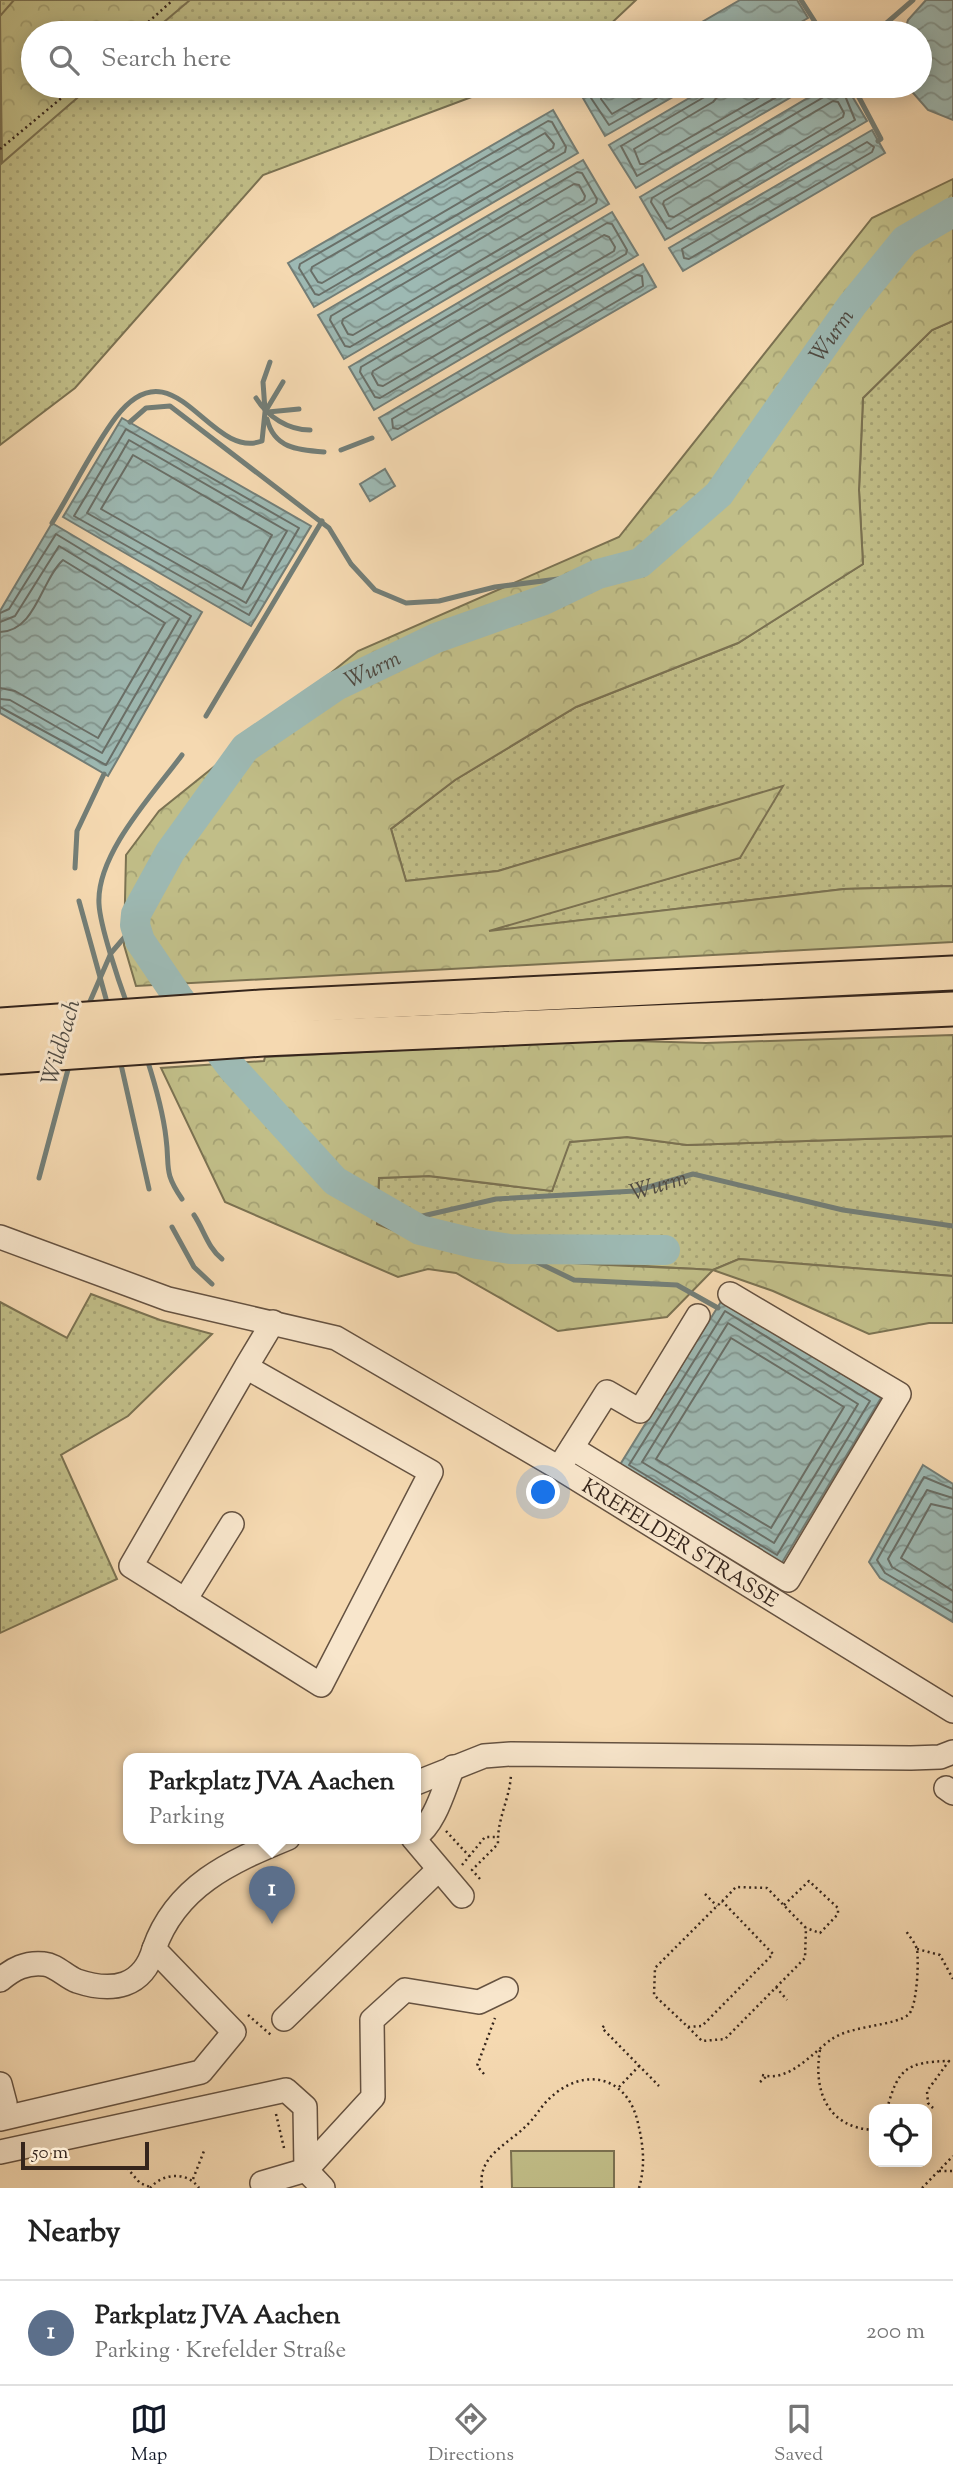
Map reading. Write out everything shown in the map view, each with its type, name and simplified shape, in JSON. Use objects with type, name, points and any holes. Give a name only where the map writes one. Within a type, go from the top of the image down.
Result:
[{"type":"highway","points":[[0,1057],[262,1023],[953,973]]},
{"type":"highway","points":[[0,1025],[262,1023],[953,1009]]},
{"type":"street","name":"KREFELDER STRASSE","points":[[0,1237],[168,1299],[336,1338],[559,1468],[953,1711]]},
{"type":"street","points":[[572,1448],[788,1580],[904,1385],[730,1294]]},
{"type":"street","points":[[559,1468],[607,1392],[640,1411],[698,1316]]},
{"type":"street","points":[[246,1367],[431,1472],[321,1685],[131,1566],[246,1367],[262,1319]]},
{"type":"street","points":[[185,1600],[232,1524]]},
{"type":"street","points":[[421,1780],[484,1756],[511,1754],[911,1758],[940,1757],[953,1752]]},
{"type":"street","points":[[421,1833],[432,1815],[453,1767]]},
{"type":"street","points":[[0,1980],[12,1970],[25,1965],[46,1964],[76,1980],[116,1987],[136,1979],[149,1968],[161,1929],[175,1907],[206,1876],[275,1844]]},
{"type":"street","points":[[419,1844],[462,1896]]},
{"type":"street","points":[[284,2019],[438,1870]]},
{"type":"street","points":[[2,2102],[201,2072],[234,2032],[154,1949]]},
{"type":"street","points":[[262,2183],[306,2170],[373,2097],[372,2020],[405,1990],[479,2002],[506,1989]]},
{"type":"street","points":[[0,2152],[286,2090],[305,2107],[306,2170],[323,2188]]},
{"type":"path","points":[[149,21],[173,0]]},
{"type":"path","points":[[0,149],[62,98]]},
{"type":"path","points":[[472,1870],[498,1844],[497,1823],[510,1790],[511,1754]]},
{"type":"path","points":[[432,1815],[470,1857]]},
{"type":"path","points":[[464,1863],[480,1879]]},
{"type":"path","points":[[784,1905],[809,1881],[838,1908],[838,1914],[820,1933],[806,1928],[767,1888],[736,1887],[654,1968],[654,1995],[702,2041],[724,2039],[805,1958],[806,1928]]},
{"type":"path","points":[[705,1894],[717,1906]]},
{"type":"path","points":[[688,2027],[702,2026],[773,1954],[722,1901]]},
{"type":"path","points":[[762,2075],[789,2072],[843,2034],[864,2025],[897,2021],[909,2014],[916,2000],[917,1949],[906,1931]]},
{"type":"path","points":[[917,1949],[940,1955],[953,1979]]},
{"type":"path","points":[[776,1987],[787,2000]]},
{"type":"path","points":[[484,2074],[477,2066],[506,1989]]},
{"type":"path","points":[[604,2026],[602,2028],[659,2086]]},
{"type":"path","points":[[820,2050],[816,2079],[821,2097],[845,2121],[869,2128]]},
{"type":"path","points":[[933,2108],[928,2103],[927,2091],[951,2060]]},
{"type":"path","points":[[888,2104],[895,2080],[908,2067],[918,2062],[951,2060]]},
{"type":"path","points":[[620,2087],[640,2065]]},
{"type":"path","points":[[760,2082],[767,2076]]},
{"type":"path","points":[[482,2188],[483,2168],[489,2157],[524,2128],[548,2099],[562,2089],[594,2078],[620,2087],[634,2107],[643,2145],[644,2165],[639,2188]]},
{"type":"path","points":[[193,2179],[204,2151]]},
{"type":"path","points":[[922,2188],[953,2156]]},
{"type":"path","points":[[127,2168],[140,2183],[150,2188],[168,2177],[184,2176],[193,2179],[199,2188]]},
{"type":"path","points":[[939,2171],[953,2171]]},
{"type":"green space","points":[[0,0],[636,0],[614,21],[21,21],[21,98],[469,98],[263,175],[75,388],[0,445]]},
{"type":"green space","points":[[14,0],[190,0],[165,21],[21,21],[21,98],[77,98],[2,163],[0,16]]},
{"type":"green space","points":[[953,179],[953,321],[932,330],[863,398],[859,490],[863,564],[738,643],[576,707],[455,780],[391,829],[406,881],[498,871],[783,786],[740,858],[489,931],[844,889],[953,886],[953,942],[136,986],[124,945],[126,855],[159,811],[358,651],[619,537],[872,218]]},
{"type":"green space","points":[[953,321],[953,886],[844,889],[483,932],[740,858],[713,806],[498,871],[406,881],[391,829],[455,780],[576,707],[738,643],[863,564],[859,490],[863,398],[932,330]]},
{"type":"green space","points":[[953,1035],[953,1136],[687,1145],[627,1137],[570,1142],[552,1191],[429,1176],[379,1178],[377,1224],[417,1238],[458,1249],[542,1261],[713,1270],[667,1317],[558,1331],[456,1273],[428,1269],[398,1277],[225,1202],[161,1068],[264,1061],[265,1057],[600,1040],[706,1043]]},
{"type":"green space","points":[[953,1136],[953,1276],[739,1259],[713,1270],[491,1257],[410,1238],[377,1224],[379,1178],[429,1176],[552,1191],[569,1142],[627,1137],[687,1145]]},
{"type":"green space","points":[[739,1259],[953,1276],[953,1323],[929,1323],[869,1334],[773,1291],[713,1270]]},
{"type":"green space","points":[[91,1294],[160,1320],[212,1334],[128,1416],[61,1455],[117,1579],[0,1633],[0,1302],[67,1338]]},
{"type":"green space","points":[[511,2151],[614,2151],[614,2188],[512,2188]]},
{"type":"water","points":[[740,0],[797,0],[808,18],[803,21],[704,21]]},
{"type":"water","points":[[926,0],[953,0],[953,120],[928,110],[918,98],[932,98],[932,21],[908,20]]},
{"type":"water","points":[[583,98],[671,98],[605,136]]},
{"type":"water","points":[[689,98],[790,98],[636,188],[609,145]]},
{"type":"water","points":[[808,98],[853,98],[867,121],[665,240],[640,197]]},
{"type":"water","points":[[553,110],[578,153],[314,307],[288,263]]},
{"type":"water","points":[[872,130],[885,153],[683,271],[669,248]]},
{"type":"water","points":[[583,160],[609,204],[344,359],[318,315]]},
{"type":"water","points":[[612,212],[638,255],[374,410],[349,367]]},
{"type":"water","points":[[643,264],[656,287],[392,440],[379,418]]},
{"type":"water","points":[[122,418],[311,526],[251,626],[63,517]]},
{"type":"water","points":[[385,469],[395,486],[370,501],[360,484]]},
{"type":"water","points":[[52,523],[202,612],[108,776],[0,713],[0,611]]},
{"type":"water","points":[[722,1300],[881,1398],[780,1566],[618,1468]]},
{"type":"water","points":[[923,1465],[953,1484],[953,1622],[880,1578],[869,1562]]},
{"type":"waterway","points":[[801,0],[814,21]]},
{"type":"waterway","points":[[889,21],[913,0]]},
{"type":"waterway","points":[[859,98],[881,139],[878,141]]},
{"type":"waterway","name":"Wurm","points":[[665,1250],[510,1249],[477,1244],[420,1230],[335,1181],[233,1069],[178,997],[140,941],[135,925],[136,914],[170,852],[245,748],[336,686],[436,638],[544,600],[598,574],[640,563],[719,494],[852,305],[905,240],[953,212]]},
{"type":"waterway","points":[[265,410],[263,382],[270,362]]},
{"type":"waterway","points":[[52,523],[107,429],[137,397],[156,391],[174,396],[225,435],[243,443],[262,441],[265,412],[283,382]]},
{"type":"waterway","points":[[256,398],[266,411],[279,421],[294,428],[310,430]]},
{"type":"waterway","points":[[130,422],[146,408],[170,406],[329,528],[351,564],[375,590],[406,603],[439,601],[495,587],[598,574]]},
{"type":"waterway","points":[[268,412],[299,409]]},
{"type":"waterway","points":[[267,419],[270,429],[281,442],[296,448],[324,452]]},
{"type":"waterway","points":[[341,450],[372,438]]},
{"type":"waterway","points":[[206,716],[322,521]]},
{"type":"waterway","points":[[127,1004],[103,926],[99,904],[101,885],[107,865],[129,825],[182,755]]},
{"type":"waterway","points":[[75,868],[77,831],[104,774]]},
{"type":"waterway","points":[[79,901],[108,1006]]},
{"type":"waterway","name":"Wildbach","points":[[88,1006],[111,953],[135,925]]},
{"type":"waterway","points":[[147,1059],[163,1118],[168,1169],[182,1199]]},
{"type":"waterway","points":[[120,1060],[149,1189]]},
{"type":"waterway","name":"Wildbach","points":[[39,1178],[70,1062]]},
{"type":"waterway","name":"Wurm","points":[[401,1221],[496,1199],[635,1191],[693,1174],[843,1210],[953,1226]]},
{"type":"waterway","points":[[194,1215],[222,1259]]},
{"type":"waterway","points":[[172,1227],[194,1267],[212,1284]]},
{"type":"waterway","points":[[510,1249],[574,1280],[677,1285],[718,1308]]},
{"type":"place","name":"Parkplatz JVA Aachen","points":[[272,1924]]}]
